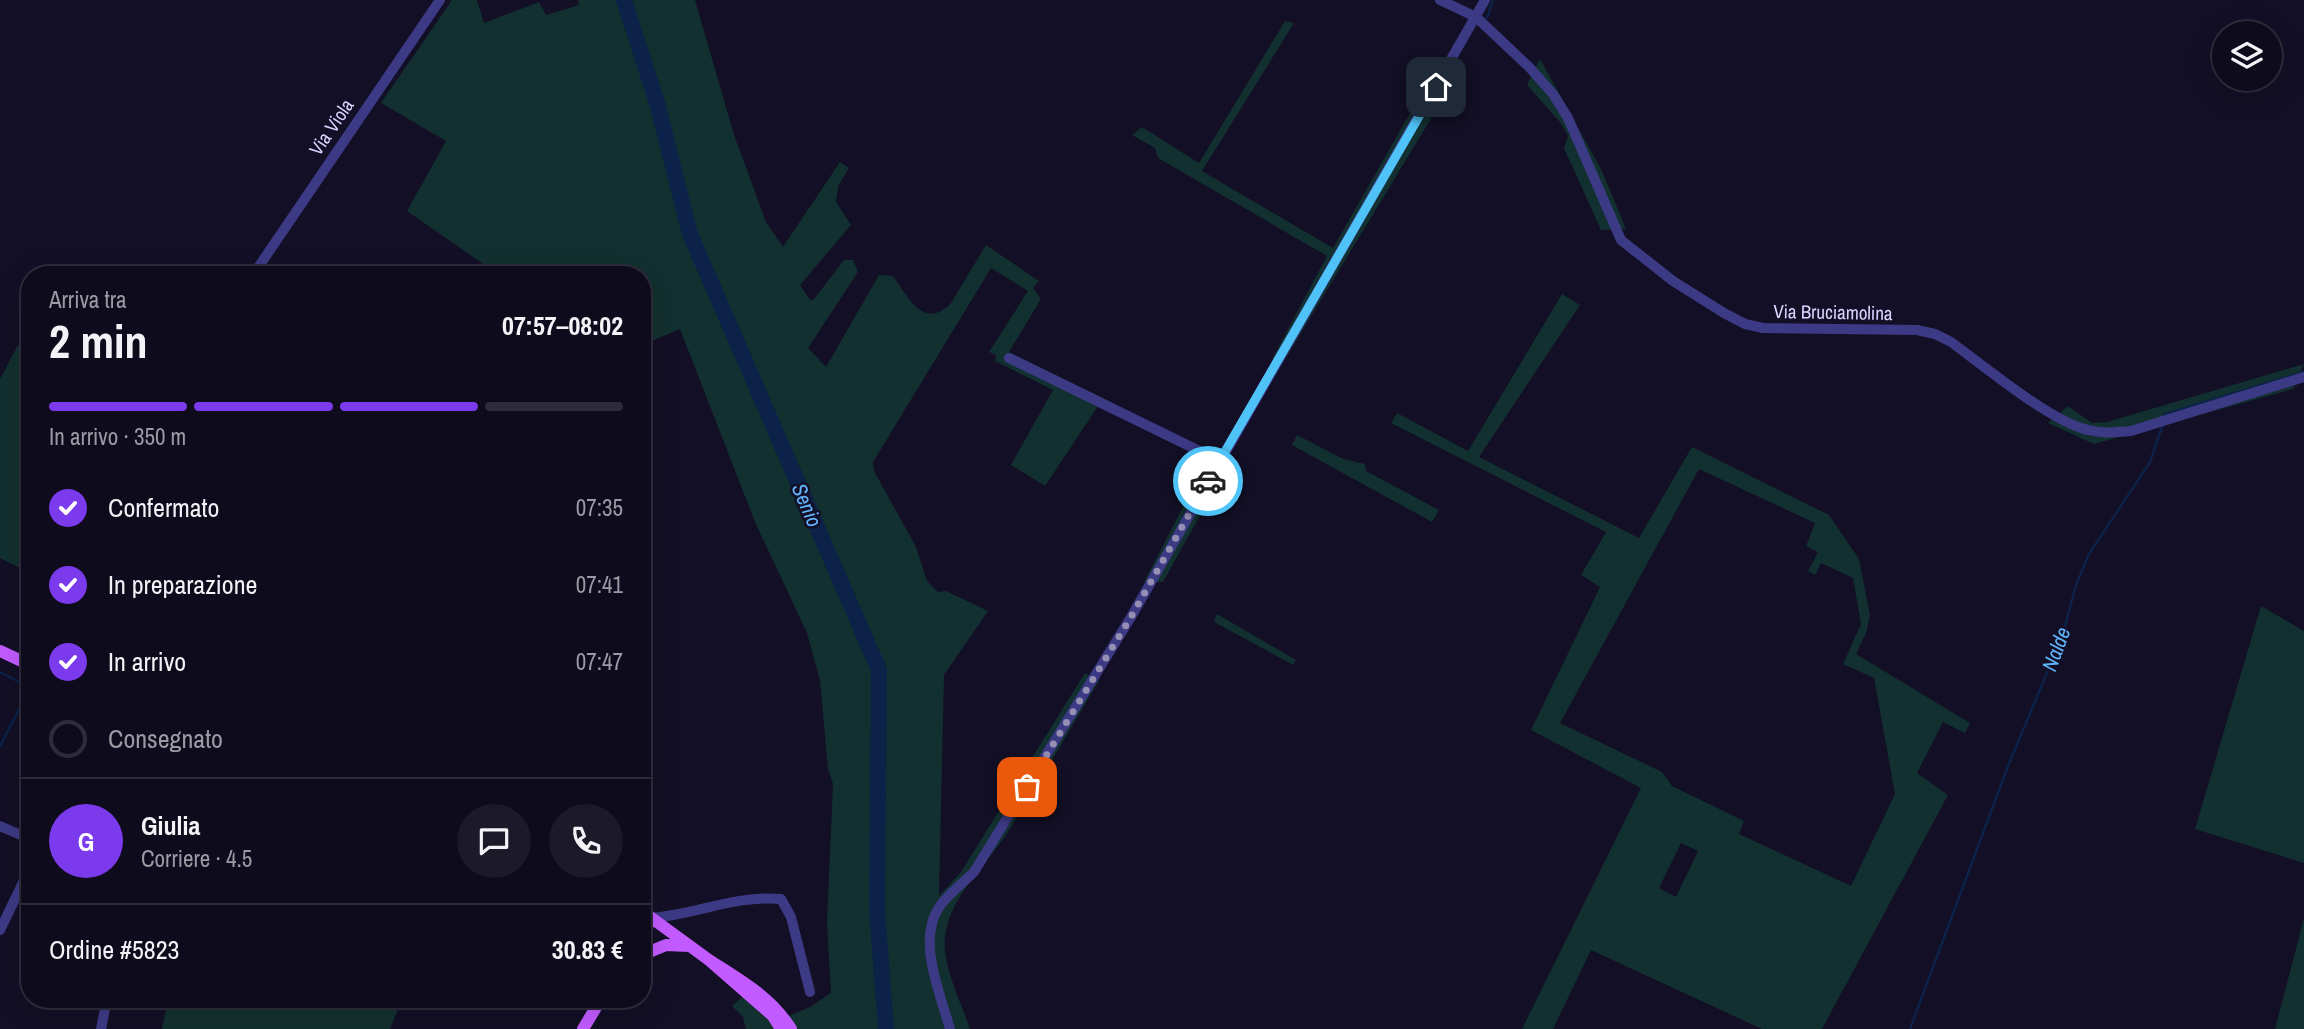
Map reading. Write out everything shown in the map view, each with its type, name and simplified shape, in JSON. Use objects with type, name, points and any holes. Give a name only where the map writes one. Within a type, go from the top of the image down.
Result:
[{"type":"main road","points":[[0,651],[21,661]]},
{"type":"main road","points":[[651,918],[754,989],[774,1007],[791,1029]]},
{"type":"main road","points":[[651,951],[666,945],[689,946]]},
{"type":"main road","points":[[709,960],[772,1016],[781,1029]]},
{"type":"main road","points":[[583,1029],[596,1008]]},
{"type":"street","name":"Via Viola","points":[[259,266],[440,0]]},
{"type":"street","name":"Via Bruciamolina","points":[[1440,0],[1476,17],[1531,68],[1553,94],[1568,118],[1621,240],[1673,281],[1745,324],[1763,328],[1917,330],[1934,334],[1951,342],[2049,411],[2085,430],[2105,433],[2131,431],[2304,377]]},
{"type":"street","points":[[950,1029],[930,951],[932,920],[942,904],[974,872],[1124,628],[1485,0]]},
{"type":"street","points":[[1009,358],[1220,461]]},
{"type":"street","points":[[0,826],[21,835]]},
{"type":"street","points":[[0,930],[21,887]]},
{"type":"street","points":[[651,914],[674,916],[751,897],[781,899],[791,917],[810,992]]},
{"type":"street","points":[[101,1029],[105,1008]]},
{"type":"green space","points":[[452,0],[477,0],[484,23],[539,2],[546,15],[579,5],[578,0],[695,0],[734,135],[766,222],[783,247],[840,162],[849,168],[838,186],[836,202],[851,225],[800,285],[810,300],[814,299],[844,260],[853,260],[858,272],[808,348],[826,367],[879,275],[893,276],[917,308],[933,314],[951,303],[986,245],[1039,281],[1033,288],[1041,299],[1009,352],[1115,404],[1110,412],[1098,406],[1045,486],[1011,465],[1053,390],[995,361],[996,355],[989,352],[1028,291],[991,268],[873,462],[874,471],[916,547],[927,581],[938,592],[946,591],[988,611],[944,675],[939,896],[961,872],[1085,673],[1099,681],[1008,832],[961,895],[948,922],[945,937],[946,960],[970,1029],[746,1029],[743,1017],[732,1006],[743,996],[749,1000],[774,998],[789,1016],[810,1007],[831,993],[827,922],[833,784],[828,769],[820,680],[807,633],[755,522],[680,329],[651,341],[651,266],[486,266],[407,211],[446,141],[381,103]]},
{"type":"green space","points":[[1285,21],[1294,23],[1202,171],[1333,248],[1440,61],[1455,79],[1281,366],[1272,359],[1327,256],[1158,158],[1155,148],[1132,135],[1142,127],[1199,163]]},
{"type":"green space","points":[[1540,59],[1602,171],[1626,229],[1601,230],[1564,148],[1568,136],[1560,122],[1527,85]]},
{"type":"green space","points":[[1562,294],[1580,305],[1479,457],[1639,538],[1692,447],[1829,515],[1859,559],[1870,615],[1866,633],[1856,654],[1970,723],[1965,733],[1943,722],[1917,773],[1948,795],[1822,1029],[1762,1029],[1591,950],[1553,1029],[1522,1029],[1641,788],[1531,730],[1600,587],[1581,575],[1606,532],[1391,423],[1397,413],[1468,451]],"holes":[[[1699,469],[1815,523],[1806,546],[1818,552],[1808,571],[1815,575],[1821,563],[1853,578],[1861,624],[1843,664],[1874,678],[1895,794],[1851,886],[1739,834],[1744,821],[1672,786],[1662,772],[1560,723]],[[1681,843],[1698,851],[1676,897],[1659,888]]]},
{"type":"green space","points":[[18,345],[21,346],[21,568],[0,558],[0,379]]},
{"type":"green space","points":[[2304,364],[2293,389],[2094,444],[2048,423],[2068,406],[2092,423],[2107,422]]},
{"type":"green space","points":[[1297,435],[1343,459],[1365,464],[1366,471],[1439,510],[1432,522],[1292,445]]},
{"type":"green space","points":[[1206,463],[1223,474],[1163,582],[1144,582]]},
{"type":"green space","points":[[2261,606],[2304,631],[2304,863],[2195,829]]},
{"type":"green space","points":[[1217,614],[1296,660],[1293,665],[1214,622]]},
{"type":"green space","points":[[2304,918],[2304,1029],[2275,1029]]},
{"type":"green space","points":[[166,1008],[398,1008],[390,1029],[162,1029]]},
{"type":"waterway","name":"Senio","points":[[624,0],[658,106],[690,234],[879,670],[877,910],[886,1029]]},
{"type":"waterway","points":[[1487,18],[1493,0]]},
{"type":"waterway","name":"Nalde","points":[[2164,418],[2165,414],[2304,372]]},
{"type":"waterway","name":"Nalde","points":[[1910,1029],[2008,766],[2062,637],[2076,585],[2089,554],[2150,462],[2163,424]]},
{"type":"waterway","points":[[0,672],[21,683]]},
{"type":"waterway","points":[[0,746],[21,706]]},
{"type":"way so far","points":[[1027,787],[1131,617],[1208,481]]},
{"type":"route","points":[[1208,481],[1436,87]]}]
